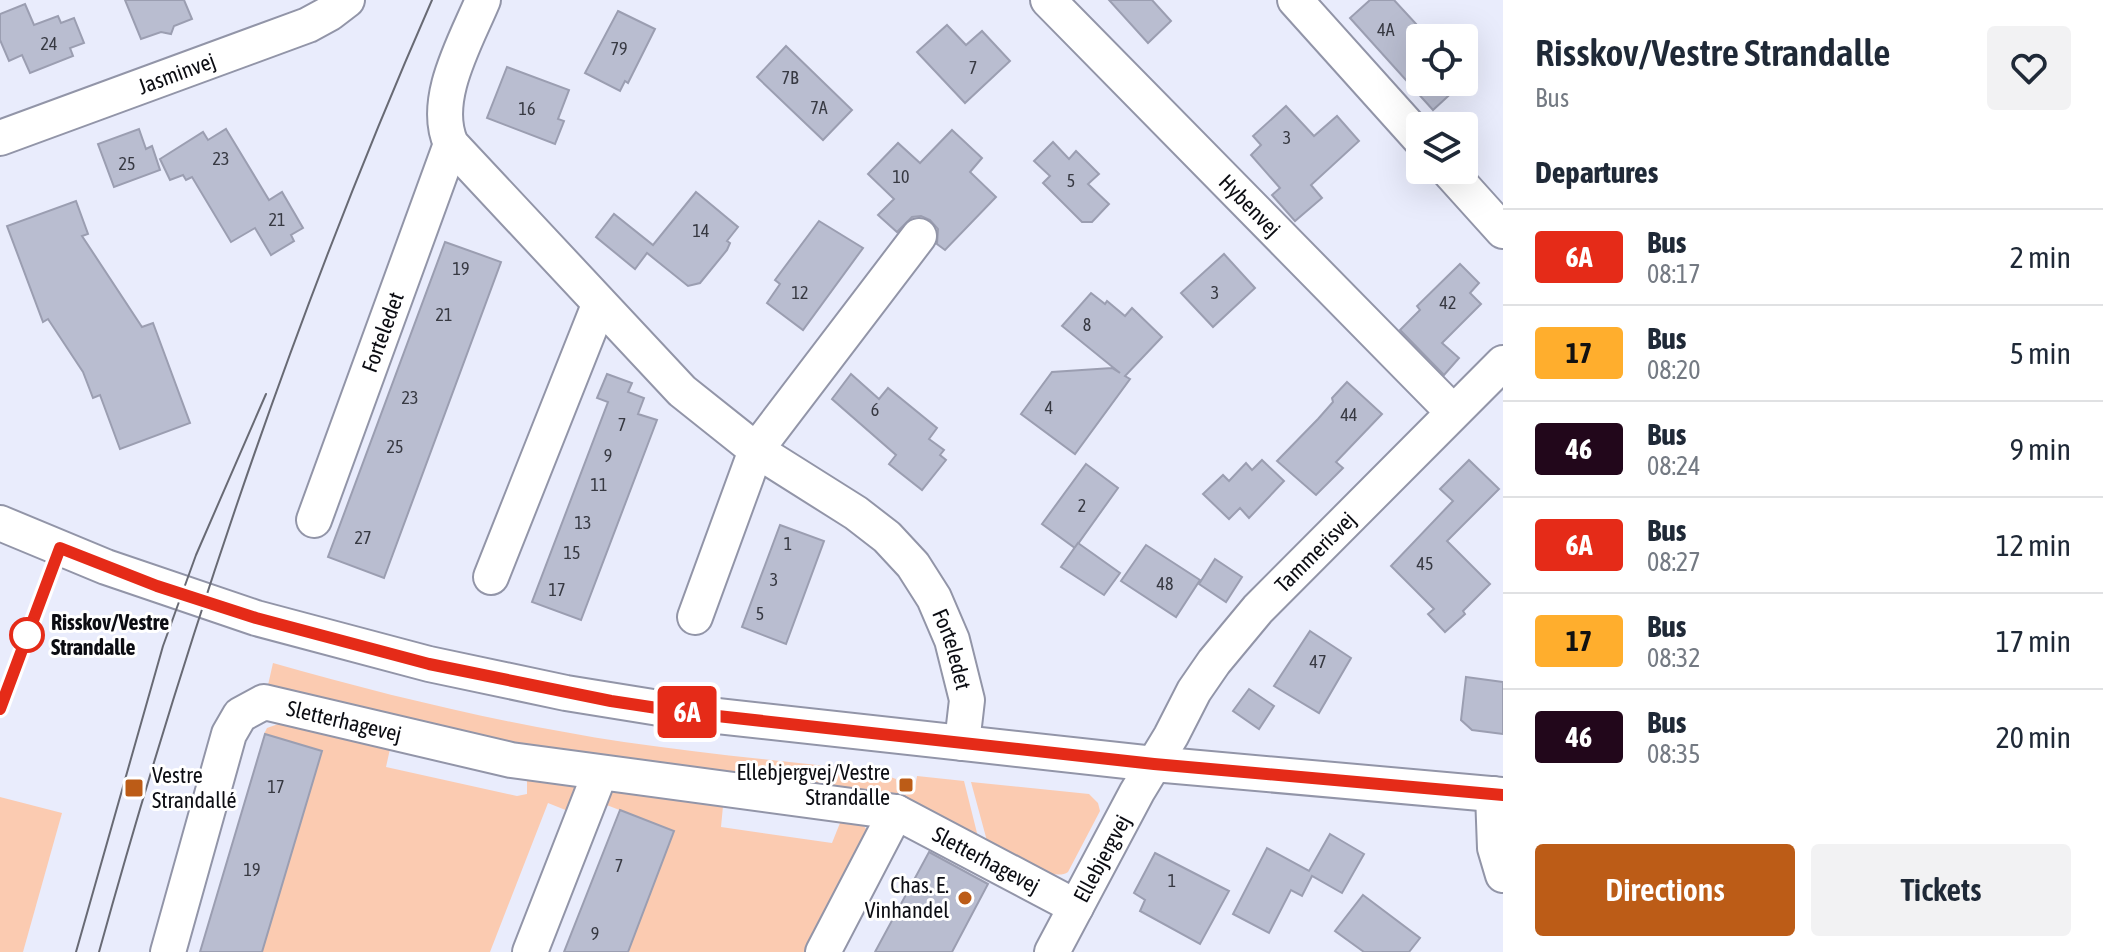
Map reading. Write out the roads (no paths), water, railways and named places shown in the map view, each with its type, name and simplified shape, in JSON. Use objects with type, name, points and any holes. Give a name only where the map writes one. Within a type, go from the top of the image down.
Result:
[{"type":"street","name":"Jasminvej","points":[[0,138],[308,25],[347,0]]},
{"type":"street","points":[[451,144],[444,129],[443,108],[457,63],[483,0]]},
{"type":"street","name":"Hybenvej","points":[[1048,0],[1453,412]]},
{"type":"street","points":[[1295,0],[1406,123]]},
{"type":"street","name":"Forteledet","points":[[314,520],[451,144],[682,391],[756,450],[856,513],[887,537],[913,565],[934,598],[952,640],[967,700],[962,743]]},
{"type":"street","points":[[1461,184],[1503,231]]},
{"type":"street","points":[[695,617],[756,450],[919,236]]},
{"type":"street","points":[[491,577],[599,305]]},
{"type":"street","name":"Tammerisvej","points":[[1154,764],[1194,691],[1258,609],[1503,363]]},
{"type":"street","points":[[0,523],[106,567],[204,602],[429,664],[634,705],[1154,764],[1498,794],[1495,848],[1503,875]]},
{"type":"street","name":"Sletterhagevej","points":[[168,952],[229,734],[240,715],[264,702],[511,760],[896,812],[1076,907]]},
{"type":"street","name":"Ellebjergvej","points":[[1052,952],[1154,764]]},
{"type":"street","points":[[530,952],[600,773]]},
{"type":"street","points":[[823,952],[896,812]]},
{"type":"tram line","points":[[99,952],[170,710],[249,470],[336,233],[432,0]]},
{"type":"tram line","points":[[76,952],[163,646],[196,555],[266,394]]},
{"type":"place","name":"Risskov/Vestre Strandalle","points":[[27,635]]},
{"type":"place","name":"Ellebjergvej/Vestre Strandalle","points":[[906,785]]},
{"type":"place","name":"Vestre Strandallé","points":[[134,788]]},
{"type":"place","name":"Chas. E. Vinhandel","points":[[965,898]]}]
